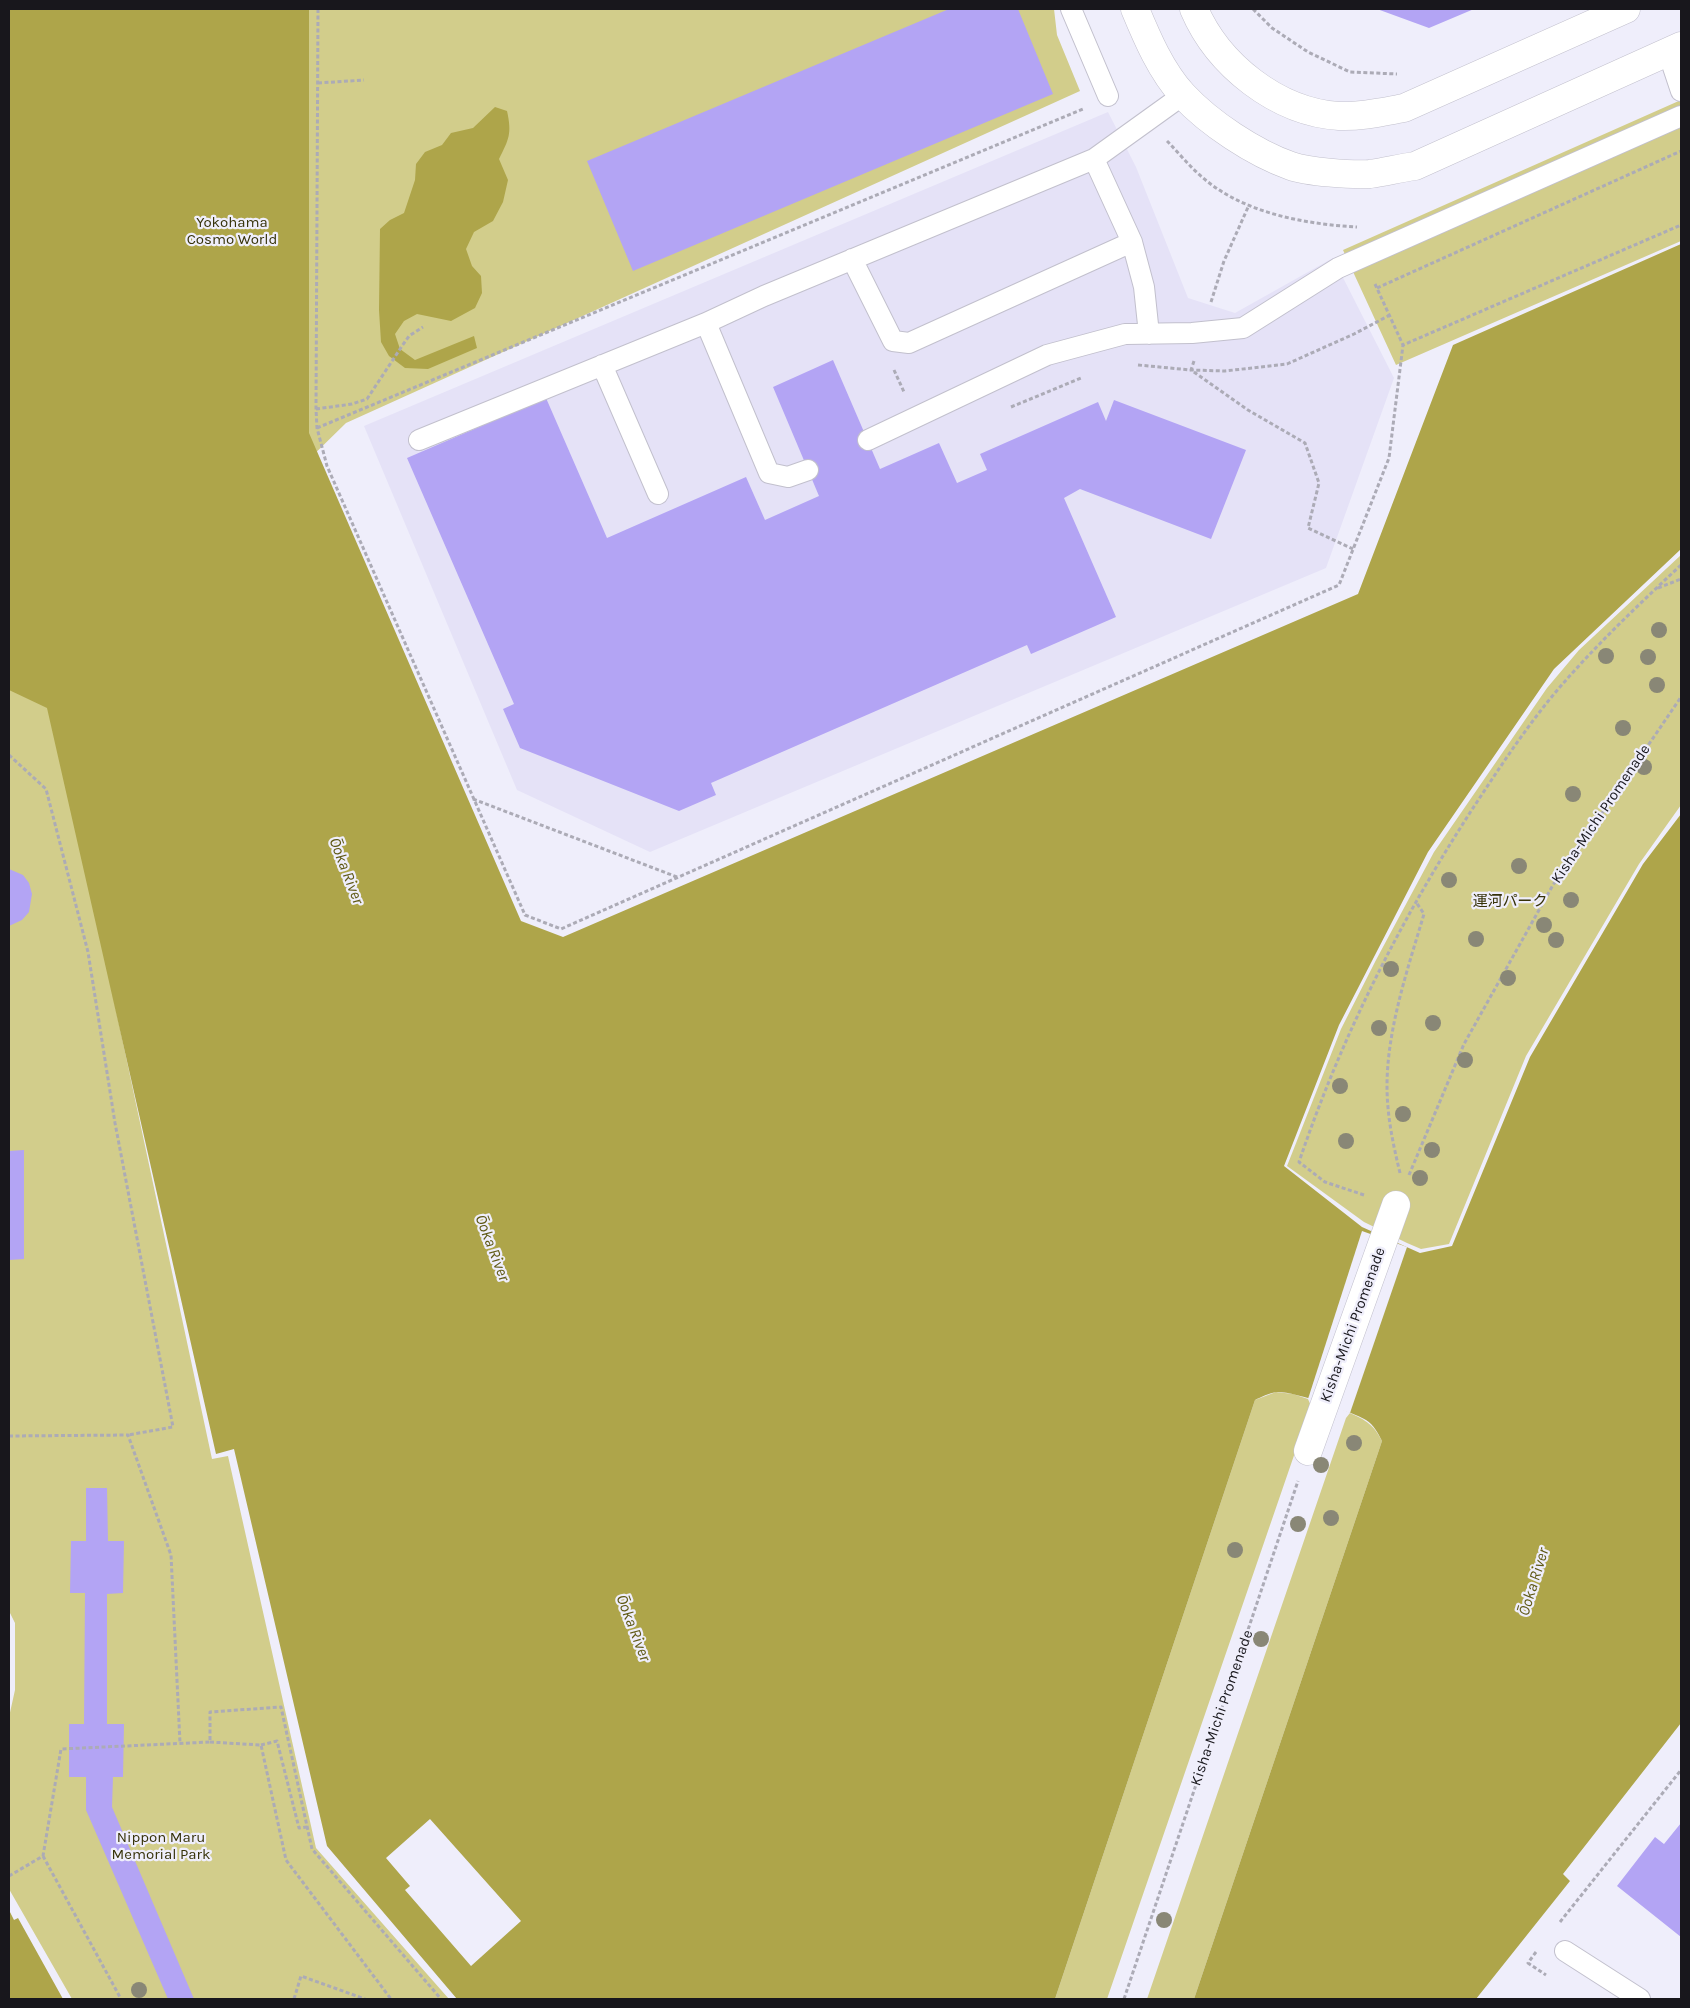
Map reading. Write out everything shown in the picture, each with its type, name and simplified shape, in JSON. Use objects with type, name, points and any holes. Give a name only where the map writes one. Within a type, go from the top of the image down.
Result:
[{"type":"street","points":[[1135,9],[1148,39],[1183,95],[1217,125],[1243,143],[1291,166],[1330,172],[1370,174],[1415,166],[1675,49]]},
{"type":"street","points":[[1194,9],[1213,43],[1234,67],[1257,86],[1278,99],[1310,111],[1338,116],[1367,115],[1404,108],[1626,9]]},
{"type":"street","name":"Kisha-Michi Promenade","points":[[1308,1451],[1400,1196]]},
{"type":"lane","points":[[1071,9],[1108,96]]},
{"type":"lane","points":[[1675,49],[1681,91]]},
{"type":"lane","points":[[419,440],[706,323],[764,296],[1094,159],[1183,95]]},
{"type":"lane","points":[[868,440],[1047,355],[1125,334],[1201,333],[1243,328],[1338,268],[1681,116]]},
{"type":"lane","points":[[1094,159],[1132,242],[1144,287],[1149,334]]},
{"type":"lane","points":[[852,259],[893,341],[909,343],[1132,242]]},
{"type":"lane","points":[[706,323],[769,473],[788,477],[808,470]]},
{"type":"lane","points":[[602,365],[658,494]]},
{"type":"lane","points":[[1565,1951],[1640,1999]]},
{"type":"path","points":[[318,9],[316,409],[317,428],[327,466],[525,915],[561,929],[1339,585],[1389,458],[1403,345],[1363,257],[1359,228]]},
{"type":"path","points":[[1253,9],[1272,28],[1286,38],[1308,52],[1350,72],[1405,75]]},
{"type":"path","points":[[318,83],[364,80]]},
{"type":"path","points":[[317,428],[1084,109],[1108,96]]},
{"type":"path","points":[[1377,288],[1681,151]]},
{"type":"path","points":[[1249,205],[1224,261],[1201,333],[1192,370],[1248,410],[1305,443],[1318,482],[1308,528],[1353,549]]},
{"type":"path","points":[[1403,345],[1681,225]]},
{"type":"path","points":[[316,409],[352,404],[367,399],[393,357],[409,336],[423,327]]},
{"type":"path","points":[[1416,902],[1424,914],[1406,974],[1392,1040],[1387,1085],[1390,1132],[1400,1196],[1325,1182],[1299,1162],[1318,1105],[1347,1036],[1382,962],[1416,902],[1441,858],[1520,737],[1554,694],[1655,589],[1681,565]]},
{"type":"path","points":[[1655,589],[1681,580]]},
{"type":"path","name":"Kisha-Michi Promenade","points":[[1400,1196],[1464,1044],[1548,893],[1681,697]]},
{"type":"path","points":[[9,756],[46,789],[88,952],[115,1122],[173,1427],[128,1435],[9,1436]]},
{"type":"path","points":[[473,799],[678,878]]},
{"type":"path","points":[[128,1435],[171,1555],[180,1743]]},
{"type":"path","name":"Kisha-Michi Promenade","points":[[1124,1999],[1308,1451]]},
{"type":"path","points":[[210,1742],[210,1712],[280,1707],[312,1849],[441,1999]]},
{"type":"path","points":[[121,1999],[43,1856],[61,1749],[210,1742],[261,1745],[277,1742],[299,1828],[307,1827]]},
{"type":"path","points":[[261,1745],[286,1860],[391,1999]]},
{"type":"path","points":[[1558,1924],[1681,1770]]},
{"type":"path","points":[[9,1876],[43,1856]]},
{"type":"path","points":[[1540,1947],[1528,1963],[1551,1978]]},
{"type":"path","points":[[294,1999],[301,1976],[365,1999]]},
{"type":"shaded area","points":[[1108,112],[1136,167],[1188,298],[1235,313],[1333,258],[1394,378],[1326,568],[650,852],[517,790],[364,426]]},
{"type":"green space","name":"Yokohama Cosmo World","points":[[9,9],[1054,9],[1057,35],[1080,91],[346,423],[52,711],[212,1459],[228,1456],[316,1848],[449,1999],[72,1999],[9,1889],[9,1717],[15,1690],[15,1623],[9,1611]]},
{"type":"green space","points":[[1681,100],[1681,241],[1396,365],[1343,250]]},
{"type":"green space","name":"運河パーク","points":[[1681,555],[1681,805],[1639,864],[1526,1056],[1449,1244],[1421,1249],[1364,1222],[1287,1166],[1341,1029],[1434,852],[1547,688],[1579,650]]},
{"type":"green space","points":[[1276,1392],[1293,1394],[1308,1399],[1311,1406],[1107,1999],[1055,1999],[1255,1400]]},
{"type":"green space","points":[[1350,1413],[1369,1424],[1382,1441],[1194,1999],[1147,1999],[1346,1418]]},
{"type":"water","name":"Ōoka River","points":[[9,9],[309,9],[309,433],[521,921],[563,937],[1358,594],[1453,345],[1681,244],[1681,549],[1554,669],[1428,852],[1339,1025],[1284,1166],[1362,1227],[1420,1253],[1452,1246],[1530,1057],[1643,864],[1681,814],[1681,1723],[1563,1874],[1570,1881],[1476,1999],[1194,1999],[1382,1441],[1371,1424],[1359,1416],[1308,1398],[1277,1392],[1255,1400],[1055,1999],[457,1999],[327,1846],[234,1449],[216,1454],[47,708],[9,690]],"holes":[[[430,1819],[521,1921],[471,1966],[405,1890],[410,1886],[386,1858]]]},
{"type":"water","points":[[495,107],[507,111],[509,119],[509,136],[499,159],[508,180],[503,202],[493,221],[474,232],[466,249],[472,266],[481,276],[482,293],[475,308],[451,321],[417,314],[404,321],[395,334],[400,349],[415,360],[474,336],[477,348],[428,369],[405,368],[389,356],[381,342],[379,310],[380,229],[390,220],[404,213],[415,180],[416,164],[425,152],[442,145],[451,133],[473,128]]},
{"type":"water","points":[[9,1910],[14,1920],[18,1918],[63,1999],[9,1999]]},
{"type":"pier","points":[[1362,1231],[1407,1247],[1350,1413],[1308,1399]]},
{"type":"building","points":[[949,9],[1018,9],[1053,94],[633,271],[587,161]]},
{"type":"building","points":[[1377,9],[1474,9],[1429,28]]},
{"type":"building","points":[[833,360],[880,469],[939,443],[957,483],[987,470],[980,454],[1098,402],[1106,421],[1114,400],[1246,450],[1211,539],[1080,489],[1064,498],[1116,617],[1031,654],[1027,645],[711,783],[716,795],[679,811],[520,748],[503,709],[514,704],[407,458],[546,398],[607,538],[746,477],[765,520],[819,496],[773,387]]},
{"type":"building","points":[[9,869],[23,875],[29,883],[32,894],[29,912],[22,920],[9,926]]},
{"type":"building","points":[[24,1150],[24,1259],[9,1260],[9,1151]]},
{"type":"building","points":[[86,1488],[107,1488],[108,1541],[124,1541],[123,1593],[107,1594],[107,1724],[124,1724],[123,1777],[113,1777],[112,1807],[194,1999],[168,1999],[86,1810],[86,1777],[69,1777],[69,1724],[84,1724],[85,1593],[70,1593],[71,1541],[86,1541]]},
{"type":"building","points":[[1681,1823],[1681,1937],[1617,1886],[1655,1837],[1664,1844]]},
{"type":"park label","name":"Nippon Maru Memorial Park","points":[[161,1846]]}]
